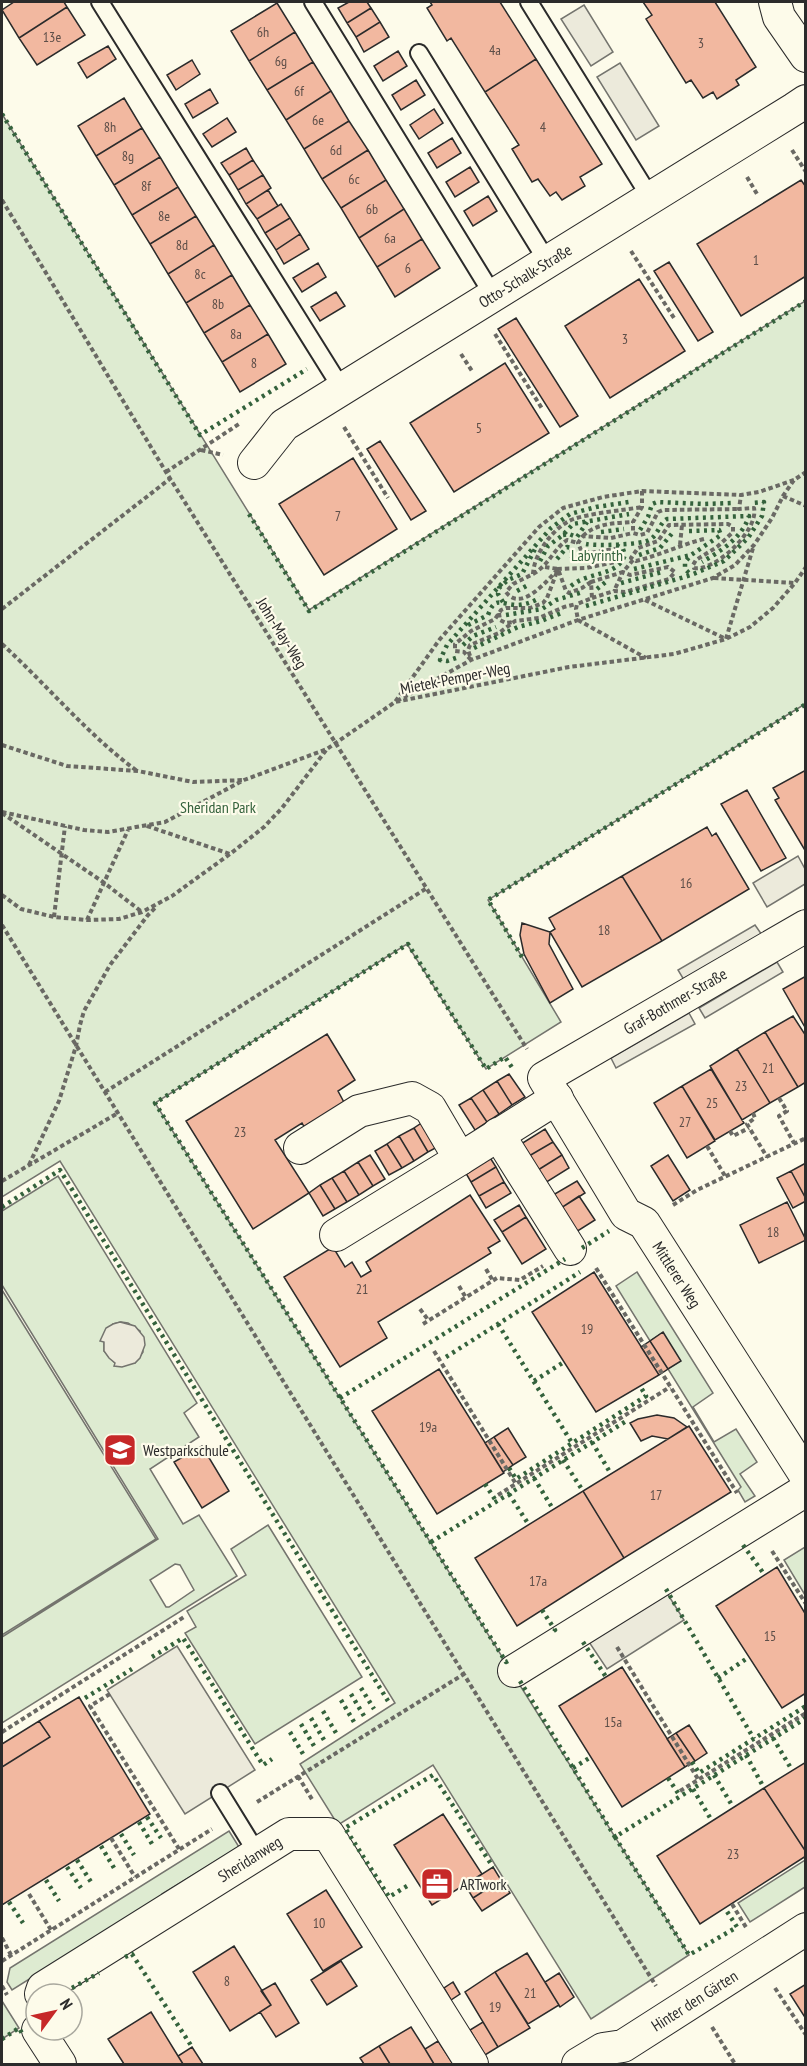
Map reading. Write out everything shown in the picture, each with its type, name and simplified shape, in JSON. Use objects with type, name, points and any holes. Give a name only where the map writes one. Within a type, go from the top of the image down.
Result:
[{"type":"street","points":[[775,2],[779,16],[806,56]]},
{"type":"street","name":"Otto-Schalk-Straße","points":[[254,463],[284,425],[806,100]]},
{"type":"street","name":"Graf-Bothmer-Straße","points":[[336,1235],[498,1134],[551,1088],[804,931]]},
{"type":"street","name":"Mittlerer Weg","points":[[551,1088],[626,1214],[644,1223],[806,1476]]},
{"type":"street","points":[[300,1148],[359,1111],[412,1098],[430,1108],[460,1159]]},
{"type":"street","points":[[498,1134],[570,1249]]},
{"type":"street","points":[[514,1671],[806,1490]]},
{"type":"street","name":"Sheridanweg","points":[[53,1982],[289,1834],[328,1834],[472,2064]]},
{"type":"street","name":"Hinter den Gärten","points":[[578,2064],[603,2049],[623,2046],[806,1929]]},
{"type":"street","points":[[46,2042],[60,2064]]},
{"type":"lane","points":[[100,2],[334,394]]},
{"type":"lane","points":[[313,2],[485,300]]},
{"type":"lane","points":[[529,2],[650,197]]},
{"type":"lane","points":[[419,54],[547,261]]},
{"type":"lane","points":[[220,1792],[257,1853]]},
{"type":"path","name":"John-May-Weg","points":[[2,200],[166,472],[551,1088]]},
{"type":"path","points":[[612,221],[674,318]]},
{"type":"path","points":[[485,300],[543,410]]},
{"type":"path","points":[[334,394],[388,498]]},
{"type":"path","points":[[166,472],[201,450]]},
{"type":"path","points":[[395,702],[440,639],[539,528],[563,508],[579,502],[642,491],[741,495],[759,492],[794,480],[806,472]]},
{"type":"path","points":[[2,609],[171,478]]},
{"type":"path","points":[[395,702],[471,660],[578,620],[713,578],[735,565],[754,545],[794,480]]},
{"type":"path","points":[[633,533],[633,522],[642,507],[642,491]]},
{"type":"path","points":[[739,509],[741,495]]},
{"type":"path","points":[[783,496],[806,506]]},
{"type":"path","points":[[533,574],[536,559],[543,548],[556,531],[569,521],[642,507]]},
{"type":"path","points":[[583,536],[611,537],[647,533],[658,512],[668,508],[751,508],[755,511],[751,526],[744,538],[721,558],[702,568],[694,568],[694,562],[726,540],[733,532],[733,527],[728,524],[669,525],[658,541],[635,550],[632,554],[633,560],[623,572],[614,591]]},
{"type":"path","points":[[578,543],[588,531],[600,525],[633,522]]},
{"type":"path","points":[[680,545],[682,525]]},
{"type":"path","points":[[633,560],[661,555],[680,545],[704,539]]},
{"type":"path","points":[[558,569],[527,596],[515,599],[508,596],[506,592],[508,588],[545,567],[554,552],[567,540],[578,543]]},
{"type":"path","points":[[545,567],[586,568],[615,562],[617,558],[614,549],[590,553],[581,550],[578,543]]},
{"type":"path","points":[[645,599],[726,639],[754,545]]},
{"type":"path","points":[[497,619],[506,623],[539,618],[564,607],[614,591],[625,592],[669,579],[675,572],[669,567],[630,575],[623,572],[591,582],[569,593],[566,591],[558,569]]},
{"type":"path","name":"Mietek-Pemper-Weg","points":[[2,812],[65,826],[108,832],[165,822],[244,780],[327,749],[395,702],[569,667],[674,654],[726,639],[750,627],[773,608],[806,567]]},
{"type":"path","points":[[471,660],[464,652],[455,651],[455,644],[471,631],[497,619],[501,609],[530,608],[543,603],[558,569]]},
{"type":"path","points":[[713,578],[795,583]]},
{"type":"path","points":[[591,582],[592,598]]},
{"type":"path","points":[[577,604],[578,620]]},
{"type":"path","points":[[497,619],[503,628],[499,633]]},
{"type":"path","points":[[578,620],[646,658]]},
{"type":"path","points":[[471,660],[468,650],[470,645],[499,633],[515,621]]},
{"type":"path","points":[[2,644],[115,754],[138,771]]},
{"type":"path","points":[[2,745],[67,766],[138,771],[193,782],[244,780]]},
{"type":"path","points":[[2,895],[21,909],[54,917],[87,920],[119,919],[142,912],[231,854],[264,827],[282,808],[327,749]]},
{"type":"path","points":[[2,812],[142,912]]},
{"type":"path","points":[[54,917],[65,826]]},
{"type":"path","points":[[147,826],[231,854]]},
{"type":"path","points":[[87,920],[128,830]]},
{"type":"path","points":[[105,1092],[427,888]]},
{"type":"path","points":[[29,1165],[60,1101],[82,1018],[95,989],[110,964],[148,915],[162,901]]},
{"type":"path","points":[[2,925],[464,1674],[685,2007],[735,2064]]},
{"type":"path","points":[[779,1098],[787,1111],[779,1116],[795,1143]]},
{"type":"path","points":[[2,1181],[118,1113]]},
{"type":"path","points":[[753,1113],[755,1119],[747,1124],[767,1157]]},
{"type":"path","points":[[730,1131],[734,1136],[749,1128]]},
{"type":"path","points":[[697,1190],[806,1138]]},
{"type":"path","points":[[707,1146],[726,1176]]},
{"type":"path","points":[[423,1324],[497,1278],[520,1280],[570,1249]]},
{"type":"path","points":[[595,1268],[806,1605]]},
{"type":"path","points":[[486,1269],[493,1281]]},
{"type":"path","points":[[459,1286],[466,1298]]},
{"type":"path","points":[[420,1309],[429,1321]]},
{"type":"path","points":[[434,1351],[516,1484]]},
{"type":"path","points":[[498,1495],[670,1388]]},
{"type":"path","points":[[2,1732],[184,1617]]},
{"type":"path","points":[[599,1618],[698,1779]]},
{"type":"path","points":[[2,1961],[464,1674]]},
{"type":"path","points":[[110,1694],[90,1706],[179,1849]]},
{"type":"path","points":[[680,1791],[806,1713]]},
{"type":"path","points":[[111,1838],[135,1877]]},
{"type":"path","points":[[29,1894],[51,1930]]},
{"type":"path","points":[[2,1938],[11,1955]]},
{"type":"path","points":[[758,1960],[806,2035]]},
{"type":"green space","name":"Sheridan Park","points":[[2,114],[309,610],[805,301],[805,704],[488,900],[561,1022],[486,1069],[407,944],[155,1103],[689,1955],[591,2019],[433,1765],[338,1825],[300,1764],[395,1703],[60,1161],[2,1197]]},
{"type":"green space","points":[[58,1176],[197,1403],[184,1413],[199,1437],[150,1469],[183,1524],[199,1515],[237,1576],[2,1723],[2,1637],[158,1539],[2,1285],[2,1211]],"holes":[[[128,1323],[140,1331],[143,1352],[135,1363],[115,1363],[104,1351],[104,1342],[113,1324]],[[175,1564],[180,1565],[194,1590],[166,1607],[150,1580]]]},
{"type":"green space","points":[[637,1272],[713,1393],[693,1407],[714,1442],[736,1429],[757,1462],[740,1474],[755,1496],[745,1502],[738,1490],[741,1487],[668,1369],[680,1361],[662,1333],[650,1341],[616,1286]]},
{"type":"green space","points":[[2,1290],[156,1539],[2,1635]]},
{"type":"green space","points":[[268,1525],[362,1677],[255,1744],[185,1633],[196,1627],[187,1611],[246,1575],[231,1549]]},
{"type":"green space","points":[[805,1547],[805,1595],[784,1560]]},
{"type":"green space","points":[[229,1831],[239,1847],[162,1894],[161,1910],[136,1912],[12,1990],[7,1982],[10,1968]]},
{"type":"green space","points":[[805,1860],[805,1887],[750,1922],[738,1903]]},
{"type":"green space","points":[[2,2001],[19,2028],[2,2039]]},
{"type":"shaded area","points":[[584,5],[613,52],[591,66],[561,19]]},
{"type":"shaded area","points":[[620,63],[659,126],[636,140],[597,77]]},
{"type":"shaded area","points":[[798,856],[805,869],[805,884],[767,907],[753,883]]},
{"type":"shaded area","points":[[755,925],[762,935],[684,980],[678,970]]},
{"type":"shaded area","points":[[777,962],[783,972],[705,1018],[699,1008]]},
{"type":"shaded area","points":[[689,1013],[695,1024],[616,1068],[611,1058]]},
{"type":"shaded area","points":[[120,1322],[135,1326],[144,1337],[145,1345],[140,1358],[135,1363],[122,1367],[114,1366],[115,1363],[104,1351],[104,1342],[100,1341],[106,1328]]},
{"type":"shaded area","points":[[665,1590],[684,1620],[607,1669],[587,1639]]},
{"type":"shaded area","points":[[177,1646],[255,1770],[185,1814],[107,1690]]},
{"type":"building","points":[[14,2],[64,2],[67,7],[19,38],[2,10]]},
{"type":"building","points":[[349,2],[367,2],[371,8],[347,23],[338,8]]},
{"type":"building","points":[[430,2],[500,2],[536,59],[485,92],[451,38],[447,41],[427,8],[432,5]]},
{"type":"building","points":[[643,2],[715,2],[756,67],[736,80],[739,85],[717,99],[713,92],[703,98],[691,80],[686,83],[646,19],[652,15]]},
{"type":"building","points":[[277,3],[295,32],[249,61],[231,31]]},
{"type":"building","points":[[67,7],[85,35],[37,65],[19,38]]},
{"type":"building","points":[[371,8],[380,22],[356,37],[347,23]]},
{"type":"building","points":[[380,22],[389,37],[364,52],[356,37]]},
{"type":"building","points":[[295,32],[313,62],[267,90],[249,61]]},
{"type":"building","points":[[108,46],[116,59],[87,78],[78,63]]},
{"type":"building","points":[[398,51],[407,66],[383,81],[374,66]]},
{"type":"building","points":[[536,59],[602,164],[580,177],[585,186],[562,200],[556,192],[550,196],[538,179],[532,182],[512,149],[519,145],[485,92]]},
{"type":"building","points":[[192,60],[200,74],[176,90],[167,75]]},
{"type":"building","points":[[313,62],[331,91],[286,120],[267,90]]},
{"type":"building","points":[[416,80],[425,95],[401,110],[392,95]]},
{"type":"building","points":[[210,89],[218,103],[193,118],[185,104]]},
{"type":"building","points":[[331,91],[349,121],[304,149],[286,120]]},
{"type":"building","points":[[124,98],[142,128],[96,156],[78,126]]},
{"type":"building","points":[[434,109],[443,123],[419,139],[410,125]]},
{"type":"building","points":[[227,118],[236,132],[212,147],[203,134]]},
{"type":"building","points":[[349,121],[368,150],[322,179],[304,149]]},
{"type":"building","points":[[142,128],[160,157],[114,185],[96,156]]},
{"type":"building","points":[[452,138],[461,153],[437,168],[428,153]]},
{"type":"building","points":[[246,148],[253,160],[229,175],[221,163]]},
{"type":"building","points":[[368,150],[386,180],[341,208],[322,179]]},
{"type":"building","points":[[160,157],[178,187],[132,215],[114,185]]},
{"type":"building","points":[[253,160],[263,175],[238,190],[229,175]]},
{"type":"building","points":[[470,167],[479,182],[455,197],[446,182]]},
{"type":"building","points":[[263,175],[271,188],[246,204],[238,190]]},
{"type":"building","points":[[386,180],[404,209],[359,238],[341,208]]},
{"type":"building","points":[[801,180],[806,187],[806,276],[741,316],[697,244]]},
{"type":"building","points":[[178,187],[196,216],[150,244],[132,215]]},
{"type":"building","points":[[268,190],[278,206],[257,219],[246,204]]},
{"type":"building","points":[[488,196],[497,211],[473,226],[464,211]]},
{"type":"building","points":[[281,204],[290,218],[265,233],[257,219]]},
{"type":"building","points":[[404,209],[422,239],[377,267],[359,238]]},
{"type":"building","points":[[196,216],[214,245],[168,274],[150,244]]},
{"type":"building","points":[[290,218],[300,234],[276,250],[265,233]]},
{"type":"building","points":[[300,234],[309,249],[284,264],[276,250]]},
{"type":"building","points":[[422,239],[440,268],[395,297],[377,267]]},
{"type":"building","points":[[214,245],[232,275],[186,303],[168,274]]},
{"type":"building","points":[[669,262],[713,332],[698,341],[654,271]]},
{"type":"building","points":[[318,263],[326,277],[302,292],[293,278]]},
{"type":"building","points":[[232,275],[250,305],[204,333],[186,303]]},
{"type":"building","points":[[639,279],[685,351],[610,398],[565,326]]},
{"type":"building","points":[[336,292],[345,306],[320,321],[311,307]]},
{"type":"building","points":[[250,305],[268,334],[222,362],[204,333]]},
{"type":"building","points":[[516,318],[578,416],[560,427],[498,329]]},
{"type":"building","points":[[268,334],[286,364],[240,392],[222,362]]},
{"type":"building","points":[[505,363],[549,433],[454,492],[410,423]]},
{"type":"building","points":[[380,441],[426,511],[411,520],[367,449]]},
{"type":"building","points":[[353,458],[397,529],[324,575],[279,504]]},
{"type":"building","points":[[806,770],[806,852],[775,800],[779,798],[773,788]]},
{"type":"building","points":[[747,790],[786,858],[761,871],[721,804]]},
{"type":"building","points":[[707,827],[712,836],[716,833],[749,889],[662,941],[622,876]]},
{"type":"building","points":[[622,876],[662,941],[582,987],[550,932],[555,929],[549,918]]},
{"type":"building","points":[[522,923],[550,932],[549,944],[573,989],[550,1003],[524,954],[520,935]]},
{"type":"building","points":[[806,976],[806,1029],[783,989]]},
{"type":"building","points":[[793,1016],[806,1036],[806,1082],[798,1087],[765,1032]]},
{"type":"building","points":[[765,1032],[798,1087],[770,1103],[737,1049]]},
{"type":"building","points":[[327,1034],[355,1080],[338,1091],[346,1106],[307,1132],[302,1123],[275,1140],[309,1193],[253,1229],[186,1121]]},
{"type":"building","points":[[737,1049],[770,1103],[742,1120],[710,1066]]},
{"type":"building","points":[[711,1069],[744,1123],[715,1140],[682,1086]]},
{"type":"building","points":[[509,1074],[525,1097],[512,1105],[497,1081]]},
{"type":"building","points":[[497,1081],[512,1105],[499,1114],[483,1090]]},
{"type":"building","points":[[682,1086],[715,1141],[687,1158],[654,1103]]},
{"type":"building","points":[[483,1090],[499,1114],[487,1122],[471,1098]]},
{"type":"building","points":[[471,1098],[487,1122],[475,1130],[459,1105]]},
{"type":"building","points":[[426,1120],[441,1145],[428,1152],[414,1128]]},
{"type":"building","points":[[414,1128],[428,1152],[414,1161],[399,1136]]},
{"type":"building","points":[[545,1129],[553,1142],[529,1156],[521,1144]]},
{"type":"building","points":[[399,1136],[414,1161],[402,1168],[387,1144]]},
{"type":"building","points":[[553,1142],[562,1155],[538,1170],[529,1156]]},
{"type":"building","points":[[387,1144],[402,1168],[389,1175],[375,1151]]},
{"type":"building","points":[[370,1155],[385,1179],[373,1186],[358,1162]]},
{"type":"building","points":[[562,1155],[569,1168],[545,1183],[538,1170]]},
{"type":"building","points":[[668,1155],[690,1190],[673,1201],[651,1166]]},
{"type":"building","points":[[489,1156],[496,1167],[471,1182],[464,1170]]},
{"type":"building","points":[[358,1162],[373,1186],[359,1195],[344,1171]]},
{"type":"building","points":[[804,1164],[806,1166],[806,1199],[791,1171]]},
{"type":"building","points":[[496,1167],[504,1182],[479,1196],[471,1182]]},
{"type":"building","points":[[344,1171],[359,1195],[347,1202],[332,1178]]},
{"type":"building","points":[[791,1171],[806,1199],[793,1208],[777,1178]]},
{"type":"building","points":[[332,1178],[347,1202],[335,1209],[320,1185]]},
{"type":"building","points":[[577,1181],[585,1193],[561,1208],[553,1195]]},
{"type":"building","points":[[504,1182],[511,1193],[486,1208],[479,1196]]},
{"type":"building","points":[[320,1185],[335,1209],[323,1216],[309,1193]]},
{"type":"building","points":[[470,1195],[500,1241],[488,1248],[491,1253],[378,1322],[387,1338],[340,1367],[284,1277],[333,1247],[345,1267],[352,1262],[361,1277],[371,1271],[366,1262]]},
{"type":"building","points":[[579,1196],[595,1220],[576,1232],[561,1208]]},
{"type":"building","points":[[787,1202],[806,1240],[759,1263],[740,1225]]},
{"type":"building","points":[[519,1205],[526,1217],[502,1232],[494,1220]]},
{"type":"building","points":[[526,1217],[546,1249],[522,1264],[502,1232]]},
{"type":"building","points":[[594,1272],[659,1375],[596,1412],[532,1312]]},
{"type":"building","points":[[663,1332],[681,1361],[668,1369],[650,1341]]},
{"type":"building","points":[[650,1341],[668,1369],[659,1375],[641,1347]]},
{"type":"building","points":[[439,1369],[504,1473],[437,1514],[372,1411]]},
{"type":"building","points":[[657,1415],[674,1418],[687,1427],[668,1439],[652,1436],[641,1441],[630,1423]]},
{"type":"building","points":[[689,1426],[731,1492],[624,1558],[583,1491]]},
{"type":"building","points":[[508,1428],[526,1457],[513,1465],[494,1437]]},
{"type":"building","points":[[494,1437],[513,1465],[503,1472],[485,1443]]},
{"type":"building","points":[[202,1446],[229,1491],[202,1508],[174,1462]]},
{"type":"building","points":[[583,1491],[624,1558],[517,1626],[475,1558]]},
{"type":"building","points":[[777,1567],[806,1615],[806,1693],[782,1708],[716,1606]]},
{"type":"building","points":[[622,1667],[685,1767],[622,1807],[559,1706]]},
{"type":"building","points":[[79,1697],[150,1814],[2,1905],[2,1767],[50,1737],[39,1721]]},
{"type":"building","points":[[39,1721],[50,1737],[2,1767],[2,1744]]},
{"type":"building","points":[[689,1725],[707,1753],[695,1761],[676,1733]]},
{"type":"building","points":[[676,1733],[695,1761],[685,1767],[667,1739]]},
{"type":"building","points":[[806,1762],[806,1852],[764,1788]]},
{"type":"building","points":[[764,1788],[806,1852],[806,1856],[700,1924],[657,1856]]},
{"type":"building","points":[[443,1814],[482,1874],[432,1905],[394,1845]]},
{"type":"building","points":[[493,1867],[501,1880],[473,1898],[465,1885]]},
{"type":"building","points":[[501,1880],[510,1893],[482,1911],[473,1898]]},
{"type":"building","points":[[326,1890],[362,1947],[323,1971],[287,1914]]},
{"type":"building","points":[[234,1946],[271,2005],[230,2031],[193,1972]]},
{"type":"building","points":[[527,1953],[559,2005],[528,2024],[495,1972]]},
{"type":"building","points":[[341,1961],[357,1986],[327,2005],[311,1980]]},
{"type":"building","points":[[495,1972],[530,2028],[498,2047],[465,1992]]},
{"type":"building","points":[[559,1973],[574,1997],[560,2007],[545,1982]]},
{"type":"building","points":[[453,1982],[460,1994],[451,2000],[444,1988]]},
{"type":"building","points":[[275,1983],[299,2023],[276,2037],[260,2012],[271,2005],[261,1991]]},
{"type":"building","points":[[806,1984],[806,2019],[790,1994]]},
{"type":"building","points":[[151,2012],[183,2064],[124,2064],[108,2039]]},
{"type":"building","points":[[483,2022],[498,2047],[485,2055],[470,2030]]},
{"type":"building","points":[[411,2027],[434,2064],[390,2064],[379,2046]]},
{"type":"building","points":[[438,2041],[453,2064],[434,2064],[425,2049]]},
{"type":"building","points":[[379,2046],[390,2064],[364,2064],[360,2058]]},
{"type":"building","points":[[192,2047],[203,2064],[183,2064],[178,2056]]},
{"type":"hedge","points":[[2,114],[200,435],[307,369]]},
{"type":"hedge","points":[[249,514],[309,611],[806,301]]},
{"type":"hedge","points":[[456,658],[447,661],[440,660],[447,645],[551,528],[570,514],[629,502]]},
{"type":"hedge","points":[[640,530],[648,517],[652,504],[657,502],[732,503]]},
{"type":"hedge","points":[[586,606],[691,575],[724,561],[748,538],[762,516],[764,502],[752,503]]},
{"type":"hedge","points":[[540,561],[548,546],[573,524],[629,514]]},
{"type":"hedge","points":[[586,544],[618,545],[644,542],[652,538],[667,519],[749,516],[736,537],[702,562]]},
{"type":"hedge","points":[[563,535],[569,534],[577,537],[587,522]]},
{"type":"hedge","points":[[601,532],[624,529]]},
{"type":"hedge","points":[[689,531],[719,530],[721,535],[691,555],[685,562],[685,569],[691,575]]},
{"type":"hedge","points":[[639,555],[660,548],[674,531]]},
{"type":"hedge","points":[[571,586],[578,581],[616,567],[625,555],[623,549],[616,545]]},
{"type":"hedge","points":[[557,559],[567,547],[572,548],[572,558]]},
{"type":"hedge","points":[[503,602],[498,594],[499,588],[508,580],[522,574],[535,549]]},
{"type":"hedge","points":[[634,569],[691,555]]},
{"type":"hedge","points":[[595,559],[612,556]]},
{"type":"hedge","points":[[621,583],[662,572]]},
{"type":"hedge","points":[[597,589],[607,581]]},
{"type":"hedge","points":[[517,591],[528,585]]},
{"type":"hedge","points":[[506,615],[542,609],[556,600],[583,592]]},
{"type":"hedge","points":[[468,625],[488,615],[496,603],[519,605],[540,598]]},
{"type":"hedge","points":[[474,648],[518,627],[564,612]]},
{"type":"hedge","points":[[463,645],[473,636],[496,627]]},
{"type":"hedge","points":[[522,957],[488,900],[806,704]]},
{"type":"hedge","points":[[508,1661],[506,1662],[155,1103],[408,944],[486,1069],[505,1057],[513,1069]]},
{"type":"hedge","points":[[2,1207],[60,1170],[388,1701]]},
{"type":"hedge","points":[[582,1248],[609,1231]]},
{"type":"hedge","points":[[340,1398],[565,1259]]},
{"type":"hedge","points":[[446,1357],[580,1272]]},
{"type":"hedge","points":[[498,1324],[572,1443]]},
{"type":"hedge","points":[[534,1381],[564,1362]]},
{"type":"hedge","points":[[509,1468],[516,1479],[646,1396],[640,1386]]},
{"type":"hedge","points":[[431,1542],[628,1420]]},
{"type":"hedge","points":[[592,1442],[611,1474]]},
{"type":"hedge","points":[[563,1460],[583,1491]]},
{"type":"hedge","points":[[534,1478],[553,1509]]},
{"type":"hedge","points":[[485,1484],[496,1501]]},
{"type":"hedge","points":[[509,1494],[529,1525]]},
{"type":"hedge","points":[[743,1545],[764,1574]]},
{"type":"hedge","points":[[666,1589],[754,1739]]},
{"type":"hedge","points":[[542,1610],[555,1630],[552,1632]]},
{"type":"hedge","points":[[152,1657],[183,1638],[263,1765],[272,1759]]},
{"type":"hedge","points":[[583,1642],[606,1677]]},
{"type":"hedge","points":[[718,1678],[749,1657]]},
{"type":"hedge","points":[[85,1698],[132,1669]]},
{"type":"hedge","points":[[520,1681],[615,1837],[806,1718]]},
{"type":"hedge","points":[[361,1688],[374,1709]]},
{"type":"hedge","points":[[351,1694],[364,1716]]},
{"type":"hedge","points":[[341,1700],[354,1722]]},
{"type":"hedge","points":[[692,1762],[699,1773],[806,1706]]},
{"type":"hedge","points":[[323,1711],[336,1733]]},
{"type":"hedge","points":[[311,1718],[324,1740]]},
{"type":"hedge","points":[[301,1724],[314,1746]]},
{"type":"hedge","points":[[290,1732],[303,1754]]},
{"type":"hedge","points":[[773,1738],[792,1770]]},
{"type":"hedge","points":[[746,1755],[764,1788]]},
{"type":"hedge","points":[[573,1768],[591,1757]]},
{"type":"hedge","points":[[407,1886],[389,1897],[345,1828],[433,1775],[493,1867]]},
{"type":"hedge","points":[[714,1775],[733,1807]]},
{"type":"hedge","points":[[668,1778],[680,1796]]},
{"type":"hedge","points":[[693,1789],[712,1821]]},
{"type":"hedge","points":[[147,1817],[161,1838]]},
{"type":"hedge","points":[[139,1822],[152,1844]]},
{"type":"hedge","points":[[121,1834],[134,1855]]},
{"type":"hedge","points":[[615,1837],[689,1955],[737,1927],[726,1910]]},
{"type":"hedge","points":[[101,1846],[114,1868]]},
{"type":"hedge","points":[[77,1860],[91,1882]]},
{"type":"hedge","points":[[67,1867],[81,1888]]},
{"type":"hedge","points":[[46,1880],[59,1901]]},
{"type":"hedge","points":[[9,1902],[23,1923]]},
{"type":"hedge","points":[[125,1957],[132,1954],[192,2047]]},
{"type":"hedge","points":[[83,1982],[99,1973]]},
{"type":"hedge","points":[[2,2039],[19,2028],[23,2035]]},
{"type":"place","name":"Westparkschule","points":[[120,1450]]},
{"type":"place","name":"ARTwork","points":[[437,1884]]},
{"type":"park label","name":"Labyrinth","points":[[597,555]]}]
